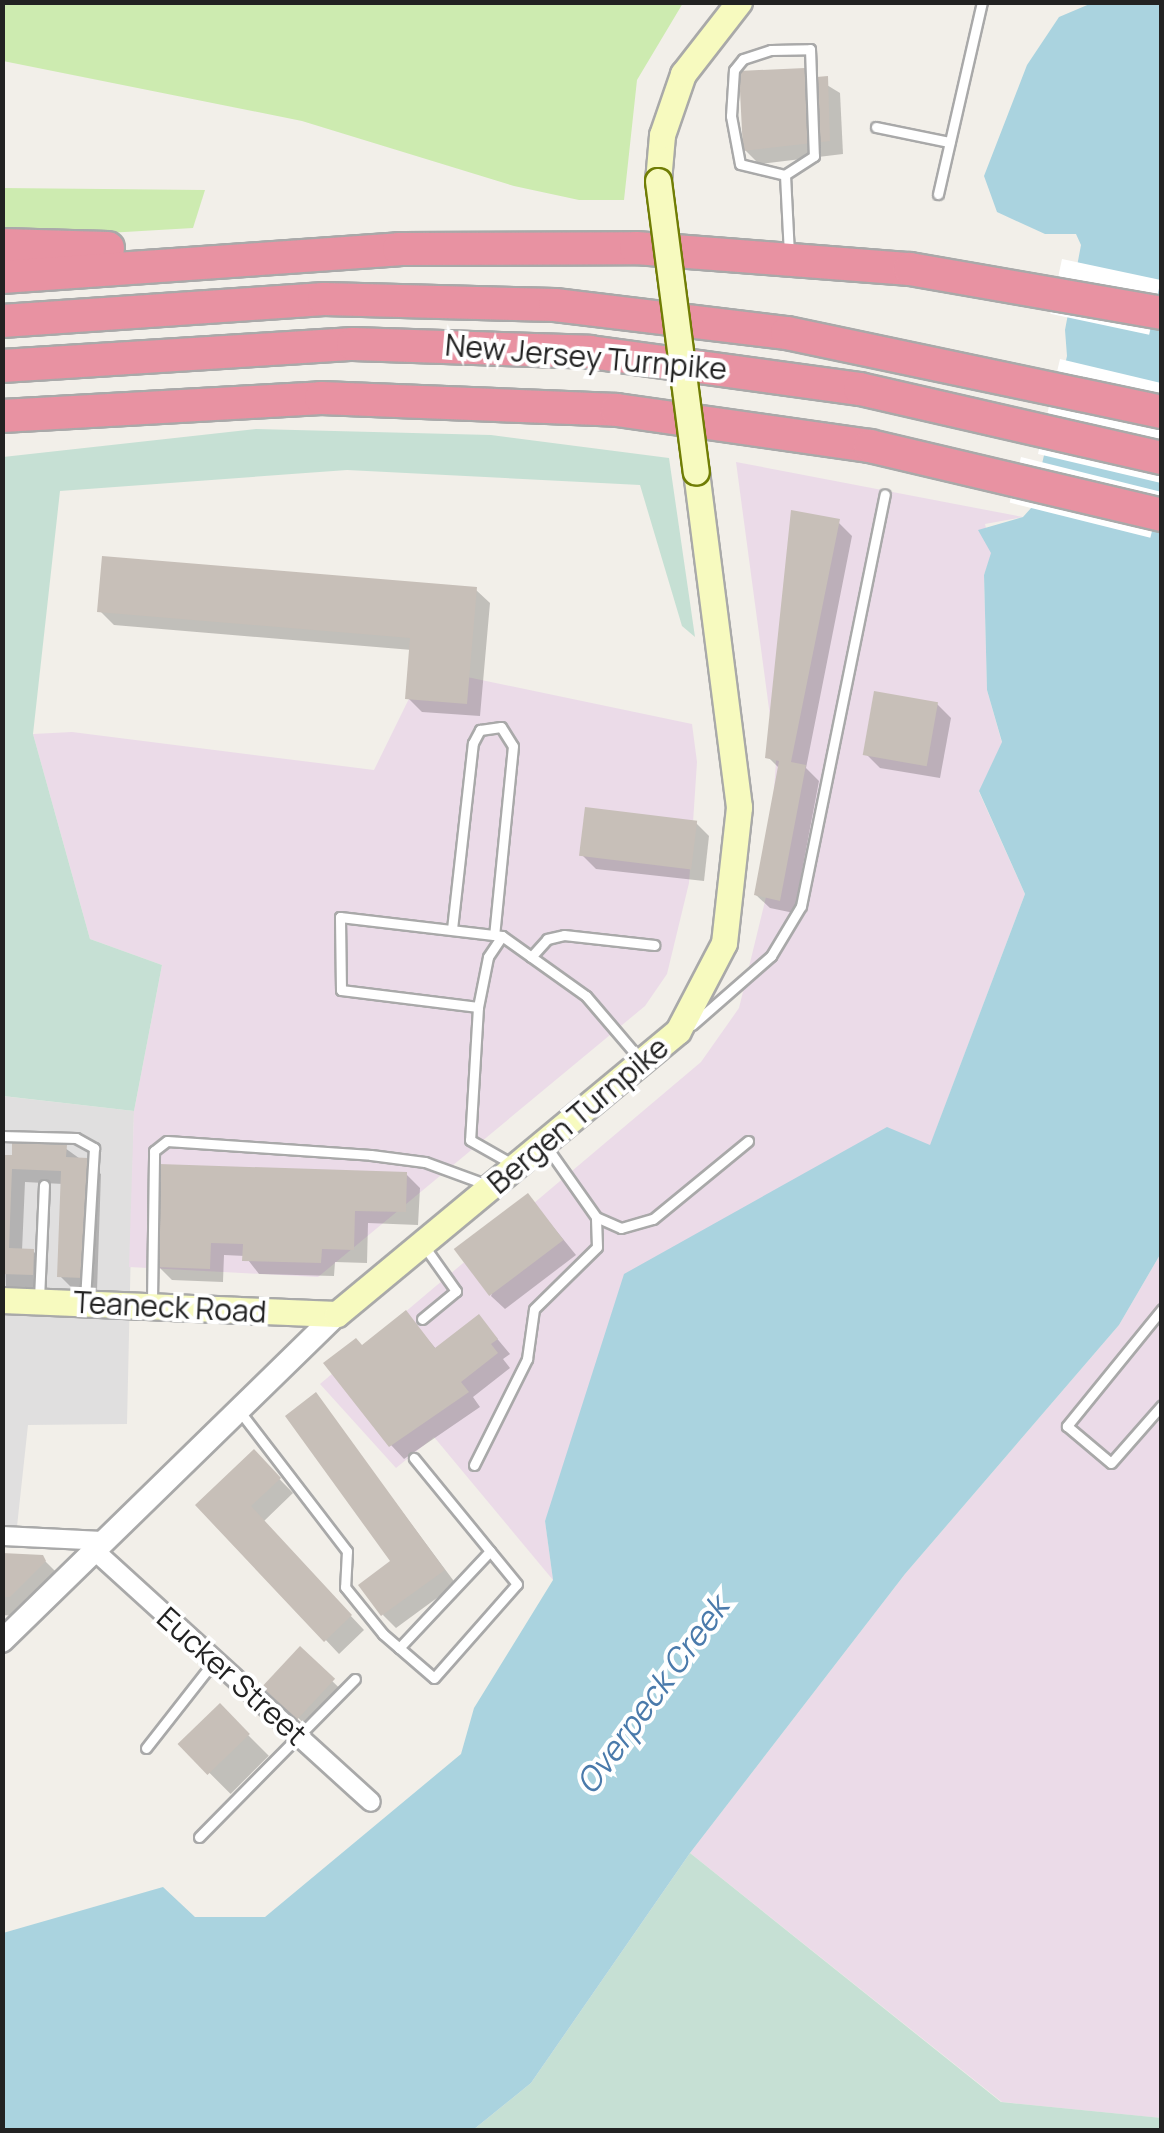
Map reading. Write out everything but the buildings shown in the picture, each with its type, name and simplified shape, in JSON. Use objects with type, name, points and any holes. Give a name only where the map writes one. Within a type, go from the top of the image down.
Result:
[{"type":"highway","points":[[2,245],[262,256]]},
{"type":"highway","points":[[2,277],[262,256],[558,246],[789,257],[1056,291],[1162,313]]},
{"type":"highway","points":[[2,321],[324,299],[555,304],[747,326],[1162,412]]},
{"type":"highway","name":"New Jersey Turnpike","points":[[2,366],[314,345],[510,347],[745,370],[1044,430],[1162,458]]},
{"type":"highway","points":[[4,416],[322,398],[521,403],[775,430],[1016,476],[1162,515]]},
{"type":"main road","name":"Bergen Turnpike","points":[[336,1314],[649,1059],[678,1031],[712,973],[733,902],[739,807],[658,181],[662,134],[684,74],[739,2]]},
{"type":"main road","name":"Teaneck Road","points":[[2,1300],[336,1314]]},
{"type":"street","name":"Bergen Turnpike","points":[[2,1642],[336,1314]]},
{"type":"street","points":[[2,1536],[98,1545]]},
{"type":"street","name":"Eucker Street","points":[[98,1545],[215,1660],[371,1802]]},
{"type":"lane","points":[[938,194],[982,2]]},
{"type":"lane","points":[[810,49],[814,156],[784,175],[740,164],[731,116],[734,70],[743,58],[771,50],[810,49]]},
{"type":"lane","points":[[876,127],[949,142]]},
{"type":"lane","points":[[784,175],[789,257]]},
{"type":"lane","points":[[478,1007],[341,990],[340,917],[498,935],[586,996],[649,1059],[762,966],[801,906],[885,494]]},
{"type":"lane","points":[[452,929],[473,743],[480,730],[500,726],[513,746],[498,935],[488,957],[478,1007],[470,1140],[517,1166]]},
{"type":"lane","points":[[531,956],[547,938],[564,935],[654,945]]},
{"type":"lane","points":[[2,1136],[76,1138],[94,1148],[85,1303]]},
{"type":"lane","points":[[544,1144],[596,1217],[620,1228],[653,1219],[748,1141]]},
{"type":"lane","points":[[151,1306],[154,1151],[167,1142],[425,1162],[492,1187]]},
{"type":"lane","points":[[39,1301],[44,1185]]},
{"type":"lane","points":[[474,1466],[527,1359],[534,1310],[597,1247],[596,1217]]},
{"type":"lane","points":[[422,1319],[456,1291],[423,1244]]},
{"type":"lane","points":[[1162,1309],[1067,1426],[1111,1463],[1162,1406]]},
{"type":"lane","points":[[240,1410],[348,1551],[345,1587],[400,1648],[434,1678],[517,1584],[414,1458]]},
{"type":"lane","points":[[400,1648],[490,1551]]},
{"type":"lane","points":[[146,1748],[215,1660]]},
{"type":"lane","points":[[199,1837],[355,1680]]},
{"type":"shaded area","points":[[736,462],[1023,517],[985,524],[992,553],[984,575],[987,690],[1002,743],[979,792],[1025,894],[930,1146],[545,1520],[553,1580],[434,1437],[396,1468],[320,1384],[701,1062],[739,1008],[767,893],[776,761]]},
{"type":"shaded area","points":[[424,668],[692,724],[697,762],[689,883],[667,974],[645,1006],[318,1277],[129,1267],[134,1111],[162,965],[90,939],[33,734],[72,732],[374,770]]},
{"type":"shaded area","points":[[2,1096],[134,1111],[127,1424],[28,1425],[15,1545],[2,1545]]},
{"type":"shaded area","points":[[1161,1253],[1161,2118],[1002,2102],[690,1853],[905,1574],[1119,1325]]},
{"type":"green space","points":[[3,2],[683,3],[637,80],[624,200],[579,200],[514,186],[302,121],[3,61]]},
{"type":"green space","points":[[2,188],[205,190],[193,228],[73,235],[3,231]]},
{"type":"green space","points":[[256,429],[491,435],[669,458],[695,637],[682,626],[640,485],[347,470],[60,491],[33,734],[90,939],[162,965],[134,1111],[3,1096],[3,457]]},
{"type":"green space","points":[[690,1853],[1001,2102],[1162,2118],[1161,2130],[473,2130],[531,2083]]},
{"type":"water","name":"Overpeck Creek","points":[[1092,3],[1161,3],[1161,1253],[1119,1325],[905,1574],[690,1853],[531,2083],[473,2130],[3,2130],[3,1933],[163,1887],[195,1917],[265,1917],[461,1754],[474,1708],[553,1580],[545,1521],[624,1274],[887,1127],[930,1145],[1025,894],[979,791],[1002,742],[987,690],[984,575],[991,553],[978,530],[1023,517],[1032,507],[1067,356],[1065,330],[1081,245],[1076,234],[1045,234],[997,212],[984,176],[1027,65],[1059,17]]},
{"type":"pier","points":[[1062,259],[1161,280],[1149,335],[1050,314]]},
{"type":"pier","points":[[1060,359],[1161,383],[1161,483],[1038,454]]},
{"type":"pier","points":[[1021,457],[1162,492],[1150,538],[1010,503]]}]
